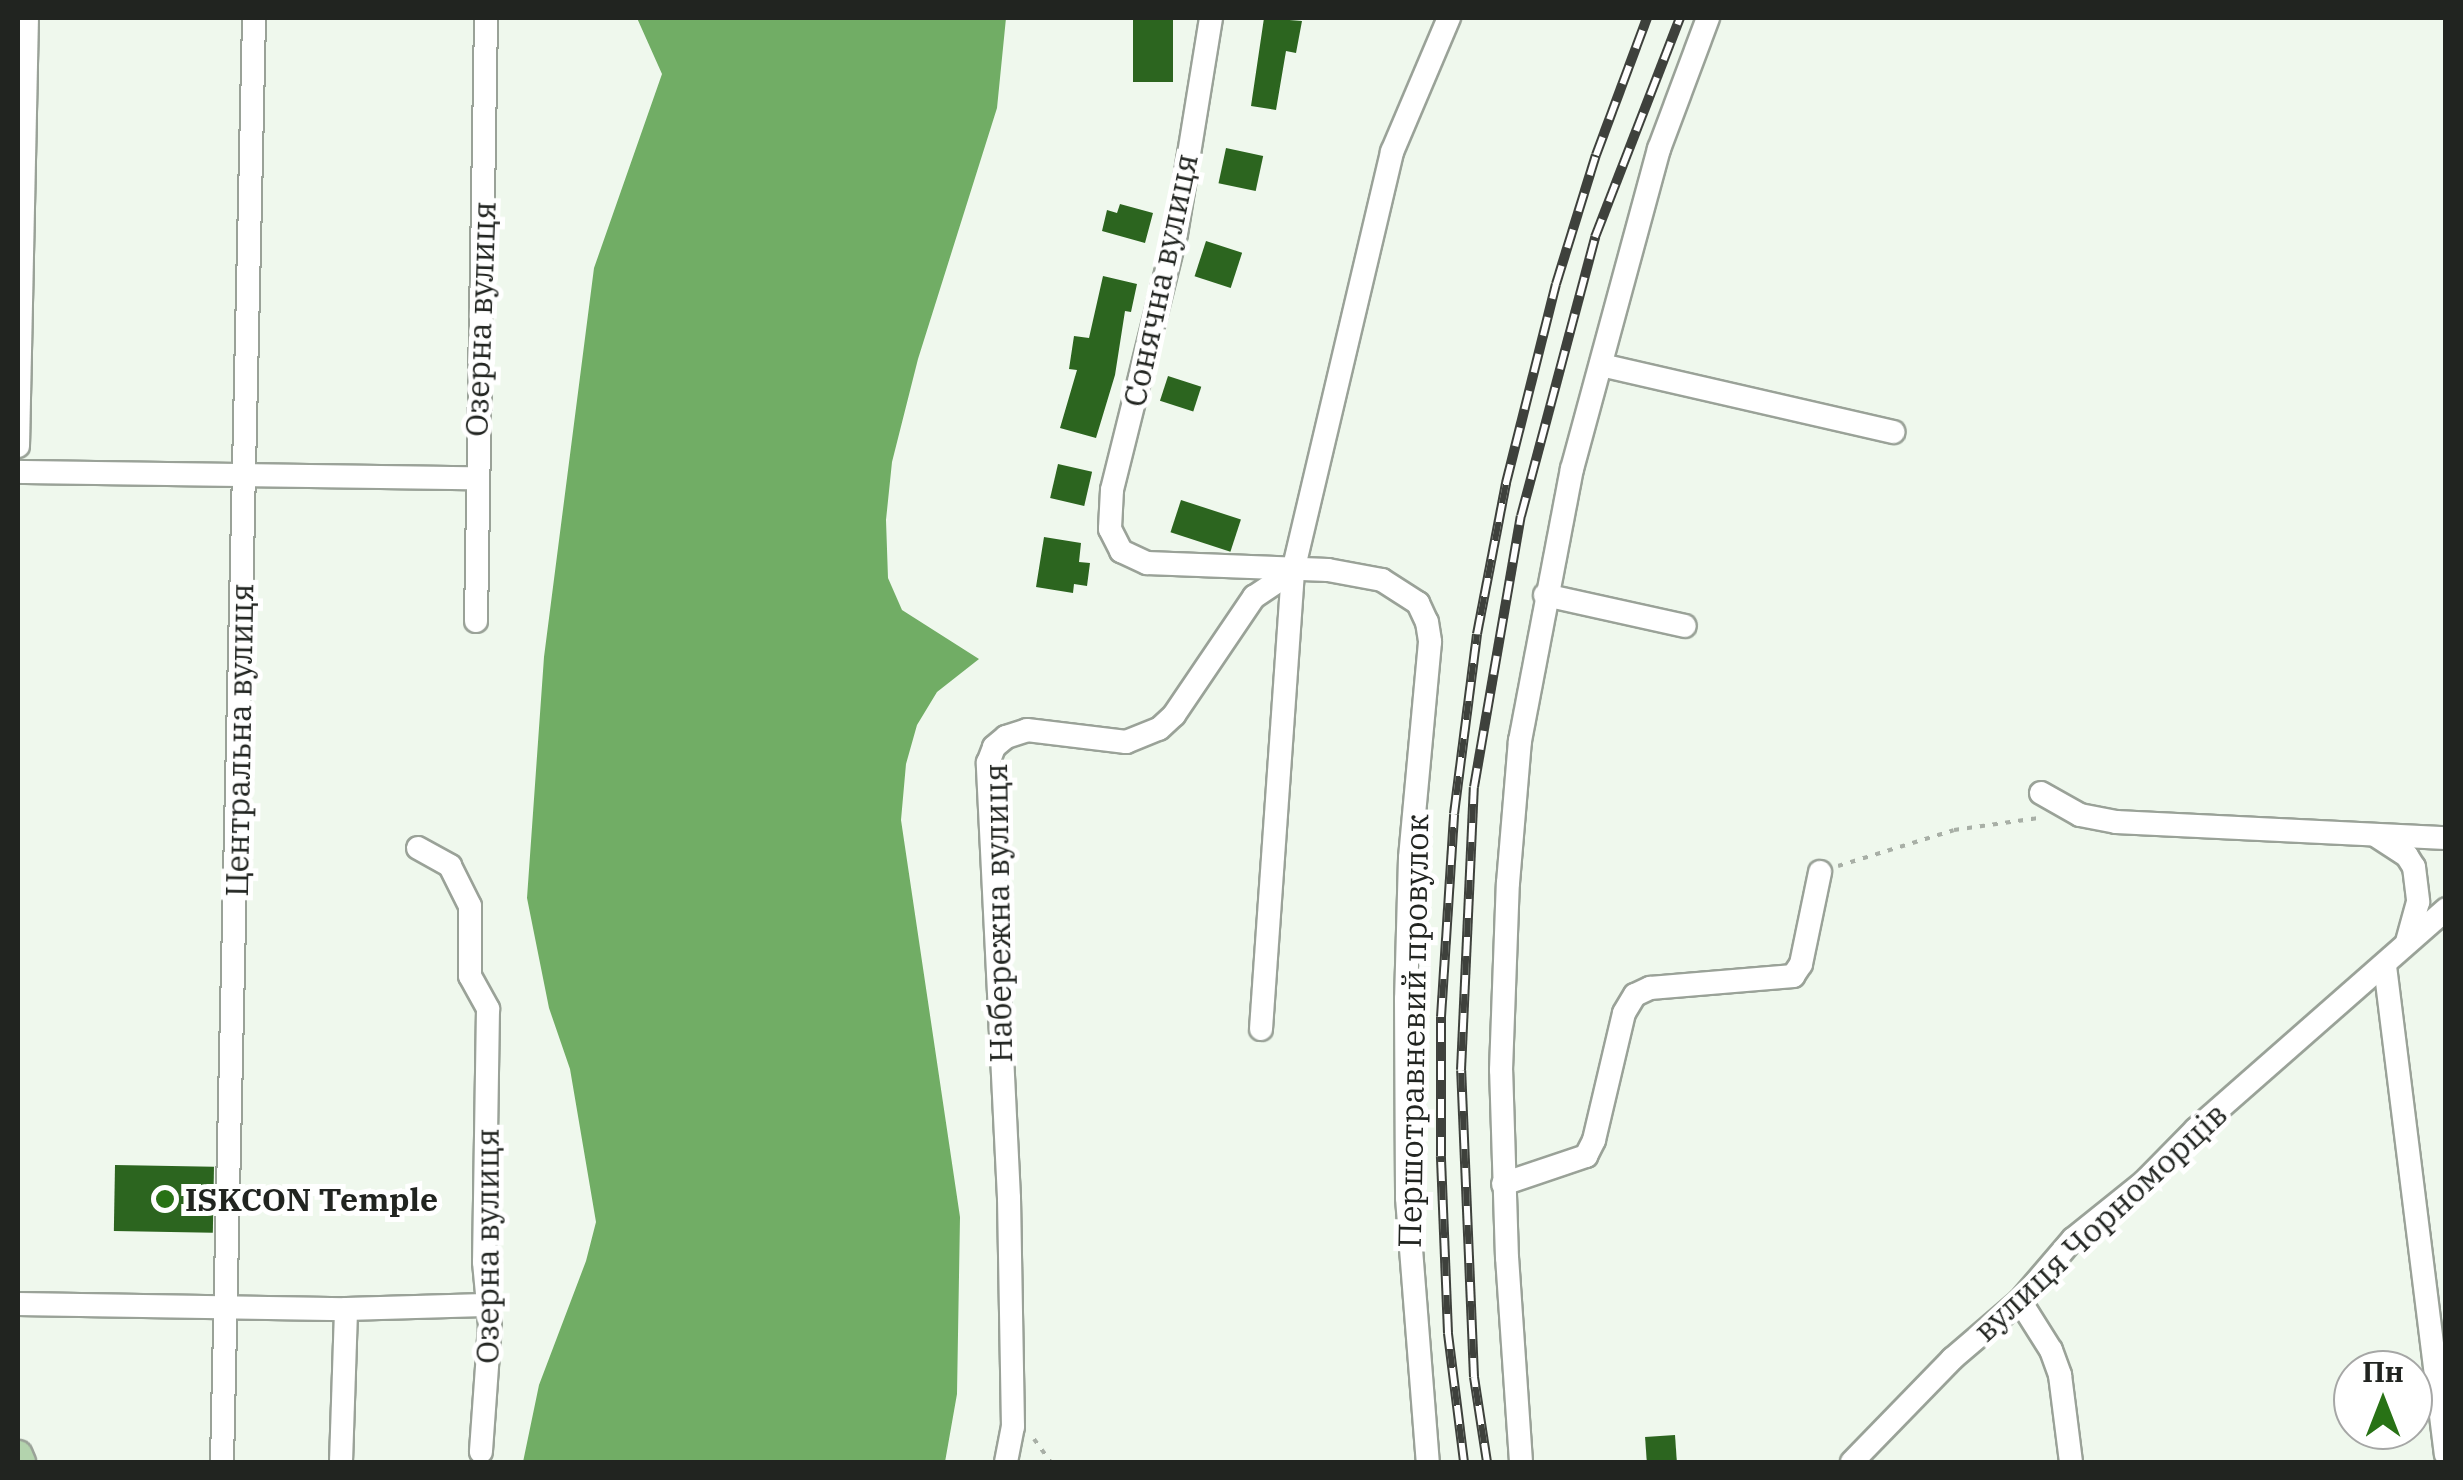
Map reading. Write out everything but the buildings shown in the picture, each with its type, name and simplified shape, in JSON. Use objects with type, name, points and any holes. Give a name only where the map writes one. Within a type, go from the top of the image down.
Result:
[{"type":"main road","points":[[18,1454],[21,1462]]},
{"type":"street","points":[[18,446],[27,18]]},
{"type":"street","name":"Центральна вулиця","points":[[222,1462],[254,18]]},
{"type":"street","name":"Озерна вулиця","points":[[476,621],[486,18]]},
{"type":"street","name":"Сонячна вулиця","points":[[1211,18],[1176,233],[1112,490],[1113,541],[1132,558],[1146,563],[1292,570]]},
{"type":"street","points":[[1262,1029],[1292,570],[1392,152],[1449,18]]},
{"type":"street","points":[[1520,1462],[1503,1184],[1501,1070],[1508,883],[1520,742],[1545,595],[1600,365],[1659,150],[1708,18]]},
{"type":"street","points":[[1600,365],[1894,432]]},
{"type":"street","points":[[18,472],[476,478]]},
{"type":"street","name":"Першотравневий провулок","points":[[1292,570],[1328,570],[1382,580],[1418,602],[1428,622],[1430,642],[1410,858],[1407,1178],[1428,1462]]},
{"type":"street","name":"Набережна вулиця","points":[[1006,1462],[1013,1427],[1010,1216],[988,763],[994,747],[1006,736],[1027,730],[1126,742],[1159,730],[1174,715],[1254,597],[1292,570]]},
{"type":"street","points":[[1545,595],[1686,626]]},
{"type":"street","points":[[2041,793],[2080,815],[2116,822],[2446,838]]},
{"type":"street","points":[[2372,833],[2407,856],[2414,867],[2418,902],[2405,946]]},
{"type":"street","name":"Озерна вулиця","points":[[418,848],[450,866],[470,906],[470,976],[488,1008],[485,1305],[490,1325],[481,1452]]},
{"type":"street","points":[[1503,1184],[1586,1156],[1594,1140],[1624,1013],[1635,995],[1650,988],[1793,976],[1801,964],[1820,872]]},
{"type":"street","name":"вулиця Чорноморців","points":[[1852,1462],[1952,1359],[2020,1302],[2072,1239],[2112,1211],[2196,1129],[2446,909]]},
{"type":"street","points":[[2385,966],[2446,1454]]},
{"type":"street","points":[[2020,1302],[2051,1350],[2060,1375],[2072,1462]]},
{"type":"street","points":[[18,1304],[346,1309],[485,1305]]},
{"type":"street","points":[[342,1462],[346,1309]]},
{"type":"path","points":[[1820,872],[1954,830],[2041,817]]},
{"type":"shaded area","points":[[637,18],[1006,18],[997,108],[918,359],[892,462],[886,520],[888,578],[902,610],[979,659],[937,692],[917,725],[906,764],[901,820],[960,1217],[957,1394],[945,1462],[523,1462],[539,1385],[586,1261],[596,1222],[570,1069],[549,1008],[527,898],[544,657],[594,268],[662,74]]},
{"type":"railway","points":[[1464,1462],[1448,1333],[1441,1156],[1441,1017],[1454,814],[1477,634],[1506,483],[1556,284],[1596,155],[1647,18]]},
{"type":"railway","points":[[1487,1462],[1474,1377],[1461,1070],[1474,787],[1521,516],[1595,237],[1680,18]]},
{"type":"place","name":"ISKCON Temple","points":[[165,1199]]}]
